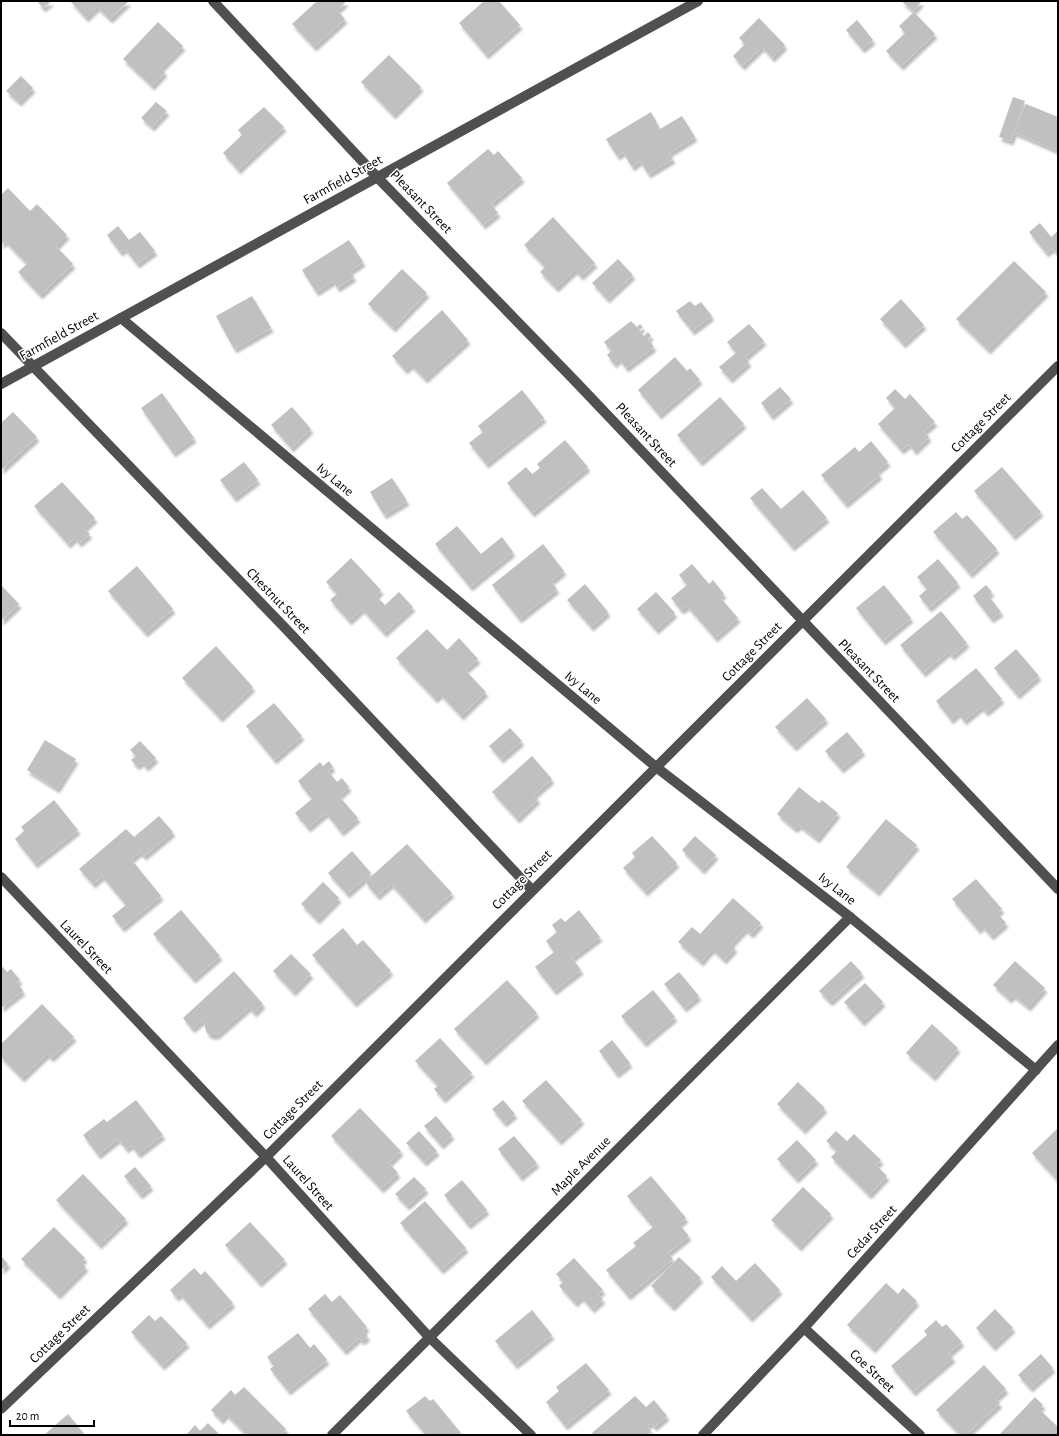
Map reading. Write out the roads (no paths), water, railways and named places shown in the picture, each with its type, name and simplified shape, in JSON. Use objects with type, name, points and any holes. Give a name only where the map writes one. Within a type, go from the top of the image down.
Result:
[{"type":"street","name":"Pleasant Street","points":[[213,1],[378,177],[576,382],[1058,889]]},
{"type":"street","name":"Farmfield Street","points":[[1,384],[698,1]]},
{"type":"street","name":"Ivy Lane","points":[[121,318],[656,767],[850,917],[1036,1070]]},
{"type":"street","name":"Chestnut Street","points":[[1,333],[287,630],[532,890]]},
{"type":"street","name":"Cottage Street","points":[[1,1409],[266,1156],[1058,366]]},
{"type":"street","name":"Laurel Street","points":[[1,878],[266,1156],[429,1337],[531,1435]]},
{"type":"street","name":"Maple Avenue","points":[[332,1435],[850,917]]},
{"type":"street","name":"Cedar Street","points":[[703,1435],[804,1328],[1058,1044]]},
{"type":"street","name":"Coe Street","points":[[804,1328],[920,1435]]}]
